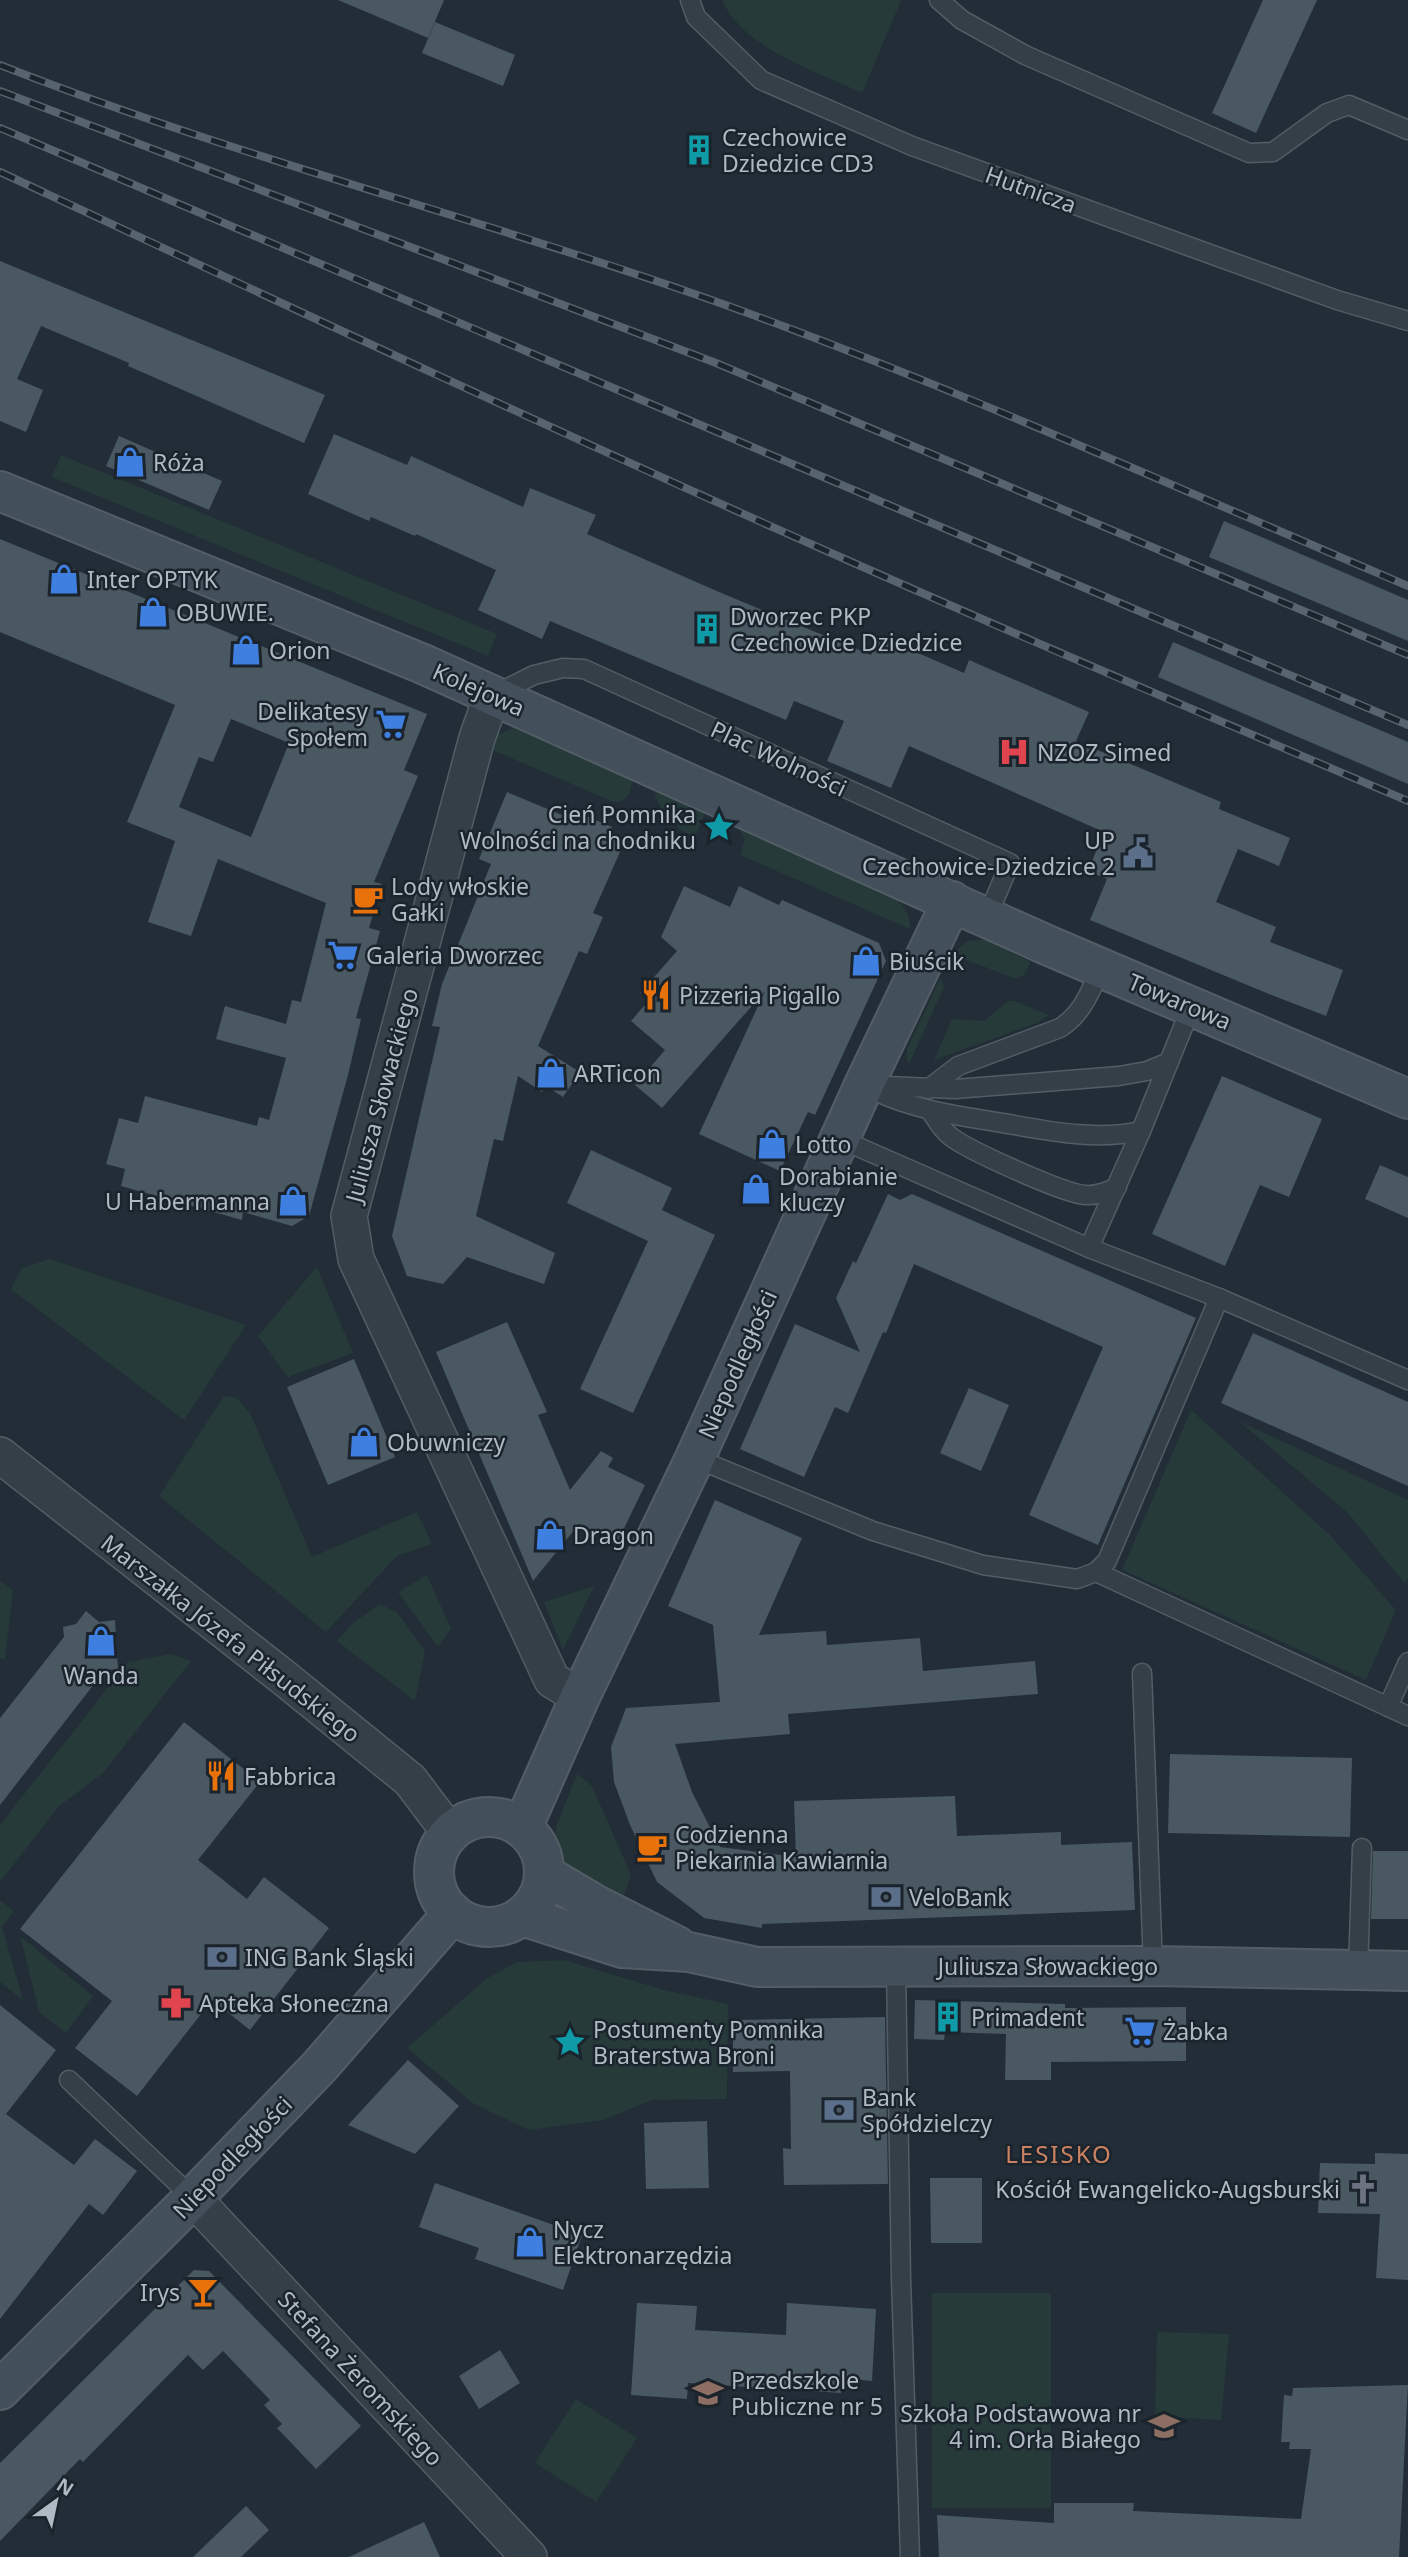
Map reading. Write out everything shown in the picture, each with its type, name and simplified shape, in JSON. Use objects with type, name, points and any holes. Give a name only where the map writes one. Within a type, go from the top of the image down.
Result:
[{"type":"street","name":"Kolejowa","points":[[0,491],[410,659],[952,901]]},
{"type":"street","name":"Juliusza Słowackiego","points":[[492,696],[477,737],[349,1216],[356,1259],[552,1680],[580,1697]]},
{"type":"street","name":"Towarowa","points":[[952,901],[1101,968],[1408,1099]]},
{"type":"street","name":"Niepodległości","points":[[522,1828],[580,1697],[695,1458],[864,1085],[952,901]]},
{"type":"street","name":"Marszałka Józefa Piłsudskiego","points":[[0,1455],[290,1682],[410,1780],[450,1833]]},
{"type":"street","points":[[477,1818],[508,1820],[522,1828],[535,1840],[542,1856],[544,1874],[532,1906],[522,1916],[503,1925],[485,1927],[468,1923],[453,1913],[442,1900],[435,1883],[435,1865],[440,1847],[450,1833],[463,1823],[477,1818]]},
{"type":"street","name":"Juliusza Słowackiego","points":[[544,1874],[596,1905],[689,1952]]},
{"type":"street","name":"Niepodległości","points":[[0,2390],[193,2199],[320,2066],[453,1913]]},
{"type":"street","name":"Juliusza Słowackiego","points":[[522,1916],[622,1948],[689,1952],[757,1966],[1153,1966],[1408,1971]]},
{"type":"street","name":"Stefana Żeromskiego","points":[[193,2199],[529,2557]]},
{"type":"lane","name":"Hutnicza","points":[[690,0],[696,17],[761,80],[912,146],[1337,300],[1408,321]]},
{"type":"lane","points":[[939,0],[962,20],[1025,55],[1249,153],[1273,152],[1327,113],[1349,105],[1408,130]]},
{"type":"lane","name":"Plac Wolności","points":[[492,696],[534,676],[563,668],[584,669],[676,710],[1010,863],[986,917]]},
{"type":"lane","points":[[928,1089],[958,1066],[1060,1028],[1074,1019],[1101,968]]},
{"type":"lane","points":[[1089,1248],[1141,1131],[1192,1005]]},
{"type":"lane","points":[[864,1085],[955,1089],[1119,1076],[1147,1071],[1169,1062]]},
{"type":"lane","points":[[864,1085],[897,1101],[930,1110],[1028,1127],[1101,1137],[1141,1131]]},
{"type":"lane","points":[[930,1110],[951,1137],[969,1148],[1057,1186],[1086,1195],[1104,1194],[1117,1187]]},
{"type":"lane","points":[[840,1139],[1089,1248],[1219,1298],[1408,1380]]},
{"type":"lane","points":[[695,1458],[873,1531],[983,1565],[1077,1578],[1096,1572],[1107,1561],[1219,1298]]},
{"type":"lane","points":[[1096,1572],[1408,1716]]},
{"type":"lane","points":[[1388,1707],[1408,1662]]},
{"type":"lane","points":[[1142,1673],[1153,1966]]},
{"type":"lane","points":[[1358,1970],[1362,1848]]},
{"type":"lane","points":[[896,1966],[901,2279],[910,2557]]},
{"type":"lane","points":[[69,2080],[193,2199]]},
{"type":"green space","points":[[722,0],[901,1],[862,93],[763,45],[732,17]]},
{"type":"green space","points":[[61,455],[497,634],[488,656],[52,477]]},
{"type":"green space","points":[[514,728],[632,780],[628,796],[622,801],[614,802],[490,749],[499,734]]},
{"type":"green space","points":[[656,791],[705,813],[695,837],[680,830],[661,808],[655,796]]},
{"type":"green space","points":[[738,827],[891,895],[905,909],[910,929],[740,855],[745,840]]},
{"type":"green space","points":[[985,940],[1031,962],[1024,975],[1016,979],[951,954],[968,941]]},
{"type":"green space","points":[[941,977],[944,987],[909,1064],[906,1058],[907,1049]]},
{"type":"green space","points":[[1008,1001],[1015,1001],[1049,1015],[1037,1023],[934,1060],[952,1019],[984,1021]]},
{"type":"green space","points":[[50,1259],[246,1325],[184,1420],[11,1289],[22,1268]]},
{"type":"green space","points":[[317,1267],[353,1353],[288,1377],[258,1336]]},
{"type":"green space","points":[[224,1396],[237,1398],[250,1413],[312,1557],[417,1512],[432,1544],[397,1556],[326,1632],[159,1496]]},
{"type":"green space","points":[[1191,1410],[1329,1534],[1396,1610],[1366,1680],[1122,1570]]},
{"type":"green space","points":[[1239,1421],[1408,1500],[1408,1578],[1405,1584],[1349,1514]]},
{"type":"green space","points":[[427,1575],[451,1629],[438,1647],[398,1592]]},
{"type":"green space","points":[[0,1580],[13,1591],[5,1659],[0,1659]]},
{"type":"green space","points":[[594,1586],[563,1650],[544,1602]]},
{"type":"green space","points":[[379,1604],[397,1612],[425,1651],[415,1701],[337,1641],[352,1624]]},
{"type":"green space","points":[[171,1654],[191,1661],[103,1773],[59,1806],[0,1882],[0,1825],[128,1662]]},
{"type":"green space","points":[[577,1774],[592,1786],[631,1875],[622,1901],[574,1875],[562,1858],[554,1838]]},
{"type":"green space","points":[[0,1900],[14,1911],[2,1927],[23,2000],[0,1982]]},
{"type":"green space","points":[[20,1936],[93,1996],[66,2033],[39,2012]]},
{"type":"green space","points":[[564,1960],[664,1990],[728,2004],[727,2099],[652,2100],[604,2120],[529,2130],[474,2104],[407,2048],[486,1979],[517,1962]]},
{"type":"green space","points":[[932,2293],[1051,2293],[1051,2508],[932,2508]]},
{"type":"green space","points":[[1157,2332],[1229,2334],[1221,2420],[1155,2416]]},
{"type":"green space","points":[[576,2399],[637,2438],[596,2502],[535,2463]]},
{"type":"building","points":[[338,0],[444,0],[428,38]]},
{"type":"building","points":[[1263,0],[1317,0],[1256,133],[1212,113]]},
{"type":"building","points":[[435,22],[515,55],[503,86],[422,53]]},
{"type":"building","points":[[0,261],[325,395],[304,443],[41,326],[17,379],[43,390],[26,432],[0,421]]},
{"type":"building","points":[[334,434],[407,465],[411,456],[523,507],[530,488],[596,515],[587,534],[871,655],[879,636],[964,673],[969,660],[1089,712],[1076,741],[1221,802],[1219,809],[1290,838],[1279,866],[1238,849],[1216,902],[1276,927],[1270,942],[1343,970],[1326,1016],[1090,920],[1107,879],[1088,871],[1104,832],[909,746],[891,788],[827,761],[844,721],[794,701],[786,720],[550,621],[542,639],[478,610],[496,570],[416,534],[415,536],[371,517],[369,521],[308,494]]},
{"type":"building","points":[[119,436],[222,481],[209,510],[106,466]]},
{"type":"building","points":[[1224,521],[1408,600],[1408,641],[1209,557]]},
{"type":"building","points":[[0,539],[427,714],[404,770],[418,776],[374,882],[382,884],[369,928],[380,931],[356,1018],[361,1019],[348,1075],[309,1216],[292,1226],[243,1212],[242,1220],[121,1186],[125,1169],[106,1164],[119,1118],[138,1123],[145,1096],[257,1126],[259,1117],[269,1120],[286,1058],[216,1039],[225,1006],[286,1024],[292,1000],[301,1002],[326,903],[218,859],[191,936],[148,922],[175,841],[127,822],[175,705],[0,632]],"holes":[[[231,719],[289,743],[251,837],[179,807],[199,757],[213,762]]]},
{"type":"building","points":[[1173,642],[1408,742],[1408,784],[1158,677]]},
{"type":"building","points":[[507,792],[581,823],[584,815],[612,827],[608,836],[624,843],[593,913],[603,917],[587,954],[579,951],[538,1046],[580,1072],[563,1097],[546,1086],[542,1092],[518,1076],[503,1141],[494,1139],[476,1216],[555,1253],[544,1284],[467,1257],[443,1284],[407,1276],[392,1236],[440,1027],[432,1026],[442,984],[491,864],[479,859]]},
{"type":"building","points":[[684,886],[730,907],[739,886],[779,905],[782,900],[879,943],[886,961],[815,1115],[808,1112],[780,1171],[699,1134],[765,991],[662,1108],[635,1085],[665,1050],[631,1021],[649,1000],[640,993],[677,951],[661,937]]},
{"type":"building","points":[[1222,1076],[1322,1119],[1289,1197],[1260,1185],[1225,1266],[1152,1234]]},
{"type":"building","points":[[591,1150],[672,1188],[662,1210],[715,1235],[633,1413],[580,1389],[648,1241],[567,1203]]},
{"type":"building","points":[[1380,1165],[1408,1177],[1408,1218],[1365,1199]]},
{"type":"building","points":[[888,1194],[900,1200],[912,1194],[1196,1318],[1098,1545],[1029,1515],[1103,1347],[914,1264],[886,1333],[883,1332],[848,1413],[835,1407],[804,1477],[740,1449],[795,1324],[860,1352],[836,1298],[853,1261],[856,1263]]},
{"type":"building","points":[[507,1322],[547,1412],[538,1415],[570,1490],[601,1451],[613,1458],[608,1467],[645,1485],[617,1543],[579,1524],[533,1581],[436,1352]]},
{"type":"building","points":[[1253,1333],[1408,1402],[1408,1486],[1221,1403]]},
{"type":"building","points":[[354,1359],[395,1457],[328,1485],[287,1387]]},
{"type":"building","points":[[969,1388],[1009,1405],[981,1471],[940,1453]]},
{"type":"building","points":[[715,1500],[802,1538],[759,1635],[826,1631],[827,1645],[920,1638],[923,1671],[1035,1661],[1038,1694],[788,1714],[790,1734],[675,1744],[692,1792],[720,1847],[796,1857],[794,1801],[955,1796],[957,1836],[1061,1832],[1061,1845],[1132,1842],[1135,1910],[762,1924],[762,1928],[704,1918],[657,1882],[630,1825],[614,1782],[611,1747],[626,1708],[720,1702],[713,1625],[668,1606]]},
{"type":"building","points":[[86,1611],[99,1622],[115,1620],[118,1669],[105,1670],[0,1805],[0,1718],[64,1637],[63,1627],[76,1624]]},
{"type":"building","points":[[184,1722],[260,1782],[198,1860],[247,1899],[264,1877],[329,1928],[250,2030],[212,2000],[137,2096],[75,2048],[112,2001],[20,1929]]},
{"type":"building","points":[[1170,1754],[1352,1758],[1350,1837],[1168,1833]]},
{"type":"building","points":[[1373,1851],[1408,1851],[1408,1919],[1371,1919]]},
{"type":"building","points":[[915,2000],[1065,2004],[1065,2008],[1186,2007],[1186,2061],[1051,2062],[1051,2080],[1005,2080],[1006,2034],[945,2032],[944,2040],[914,2039]]},
{"type":"building","points":[[0,2005],[56,2050],[6,2114],[74,2165],[95,2139],[137,2171],[103,2215],[89,2204],[0,2319]]},
{"type":"building","name":"Bank Spółdzielczy","points":[[885,2017],[888,2184],[784,2185],[783,2148],[791,2149],[790,2071],[733,2072],[733,2020]]},
{"type":"building","points":[[408,2060],[459,2106],[415,2154],[348,2125]]},
{"type":"building","points":[[707,2121],[709,2188],[646,2189],[644,2123]]},
{"type":"building","name":"Kościół Ewangelicko-Augsburski","points":[[1375,2153],[1408,2154],[1408,2280],[1376,2278],[1380,2214],[1318,2213],[1320,2163],[1375,2164]]},
{"type":"building","points":[[930,2178],[982,2178],[982,2243],[931,2243]]},
{"type":"building","name":"Nycz Elektronarzędzia","points":[[435,2183],[582,2235],[563,2290],[475,2259],[479,2248],[419,2227]]},
{"type":"building","points":[[194,2270],[209,2271],[361,2426],[316,2469],[277,2428],[282,2424],[264,2405],[270,2400],[223,2351],[203,2370],[188,2355],[83,2462],[80,2459],[0,2541],[0,2463]]},
{"type":"building","points":[[637,2303],[697,2306],[695,2330],[786,2335],[787,2303],[876,2309],[872,2381],[842,2378],[841,2393],[688,2383],[687,2399],[631,2395]]},
{"type":"building","points":[[500,2350],[520,2383],[479,2409],[459,2376]]},
{"type":"building","points":[[1408,2385],[1399,2557],[939,2557],[937,2515],[1054,2523],[1054,2503],[1134,2503],[1133,2511],[1301,2519],[1311,2449],[1289,2449],[1290,2442],[1281,2442],[1284,2395],[1292,2396],[1293,2388]]},
{"type":"building","points":[[246,2506],[269,2530],[241,2557],[193,2557]]},
{"type":"building","points":[[424,2522],[440,2557],[349,2557]]},
{"type":"railway","points":[[0,65],[174,128],[615,267],[792,329],[969,399],[1408,586]]},
{"type":"railway","points":[[0,91],[716,363],[1408,655]]},
{"type":"railway","points":[[0,128],[1408,725]]},
{"type":"railway","points":[[0,172],[733,509],[1408,801]]},
{"type":"place","name":"Czechowice Dziedzice CD3","points":[[699,150]]},
{"type":"place","name":"Róża","points":[[130,462]]},
{"type":"place","name":"Inter OPTYK","points":[[64,579]]},
{"type":"place","name":"OBUWIE.","points":[[153,612]]},
{"type":"place","name":"Dworzec PKP Czechowice Dziedzice","points":[[707,629]]},
{"type":"place","name":"Orion","points":[[246,650]]},
{"type":"place","name":"Delikatesy Społem","points":[[391,724]]},
{"type":"place","name":"NZOZ Simed","points":[[1014,752]]},
{"type":"place","name":"Cień Pomnika Wolności na chodniku","points":[[719,827]]},
{"type":"place","name":"UP Czechowice-Dziedzice 2","points":[[1138,853]]},
{"type":"place","name":"Lody włoskie Gałki","points":[[368,899]]},
{"type":"place","name":"Galeria Dworzec","points":[[343,955]]},
{"type":"place","name":"Biuścik","points":[[866,961]]},
{"type":"place","name":"Pizzeria Pigallo","points":[[656,995]]},
{"type":"place","name":"ARTicon","points":[[551,1073]]},
{"type":"place","name":"Lotto","points":[[772,1144]]},
{"type":"place","name":"Dorabianie kluczy","points":[[756,1189]]},
{"type":"place","name":"U Habermanna","points":[[293,1201]]},
{"type":"place","name":"Obuwniczy","points":[[364,1442]]},
{"type":"place","name":"Dragon","points":[[550,1535]]},
{"type":"place","name":"Wanda","points":[[101,1641]]},
{"type":"place","name":"Fabbrica","points":[[221,1776]]},
{"type":"place","name":"Codzienna Piekarnia Kawiarnia","points":[[652,1847]]},
{"type":"place","name":"VeloBank","points":[[886,1897]]},
{"type":"place","name":"ING Bank Śląski","points":[[222,1957]]},
{"type":"place","name":"Apteka Słoneczna","points":[[176,2003]]},
{"type":"place","name":"Primadent","points":[[948,2017]]},
{"type":"place","name":"Żabka","points":[[1140,2031]]},
{"type":"place","name":"Postumenty Pomnika Braterstwa Broni","points":[[570,2042]]},
{"type":"place","name":"Bank Spółdzielczy","points":[[839,2110]]},
{"type":"place","name":"Kościół Ewangelicko-Augsburski","points":[[1363,2189]]},
{"type":"place","name":"Nycz Elektronarzędzia","points":[[530,2242]]},
{"type":"place","name":"Irys","points":[[203,2292]]},
{"type":"place","name":"Przedszkole Publiczne nr 5","points":[[708,2393]]},
{"type":"place","name":"Szkoła Podstawowa nr 4 im. Orła Białego","points":[[1164,2426]]},
{"type":"district","name":"LESISKO","points":[[1059,2153]]}]
